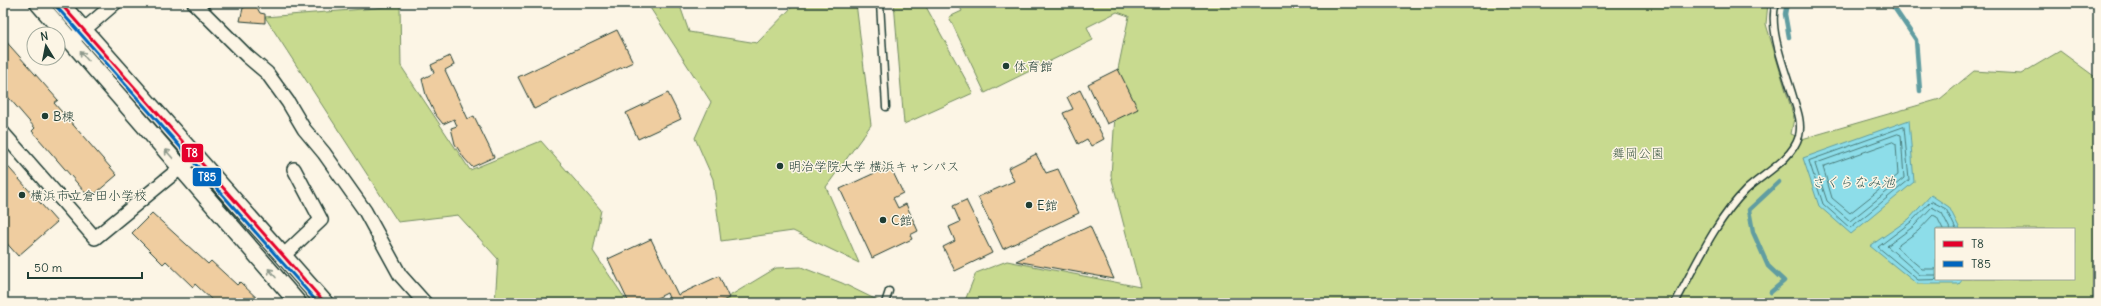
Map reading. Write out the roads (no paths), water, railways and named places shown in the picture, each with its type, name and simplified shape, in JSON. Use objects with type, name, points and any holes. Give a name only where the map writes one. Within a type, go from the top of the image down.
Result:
[{"type":"street","points":[[38,3],[77,36],[196,155],[325,303]]},
{"type":"street","points":[[60,3],[77,36],[181,168],[298,303]]},
{"type":"street","points":[[77,36],[116,3]]},
{"type":"street","points":[[194,3],[246,56],[267,73],[288,102],[304,129],[324,153],[366,211],[400,275],[425,303]]},
{"type":"street","points":[[3,133],[95,238],[196,155]]},
{"type":"street","points":[[283,256],[321,220],[294,169]]},
{"type":"lane","points":[[880,3],[886,107]]},
{"type":"lane","points":[[1675,303],[1709,239],[1720,223],[1745,190],[1789,154],[1798,136],[1800,118],[1774,28],[1776,3]]},
{"type":"lane","points":[[885,303],[889,291]]},
{"type":"water","name":"さくらなみ池","points":[[1909,120],[1914,182],[1851,234],[1819,206],[1803,158]]},
{"type":"water","points":[[1931,195],[1949,207],[1960,228],[1935,228],[1935,280],[1962,280],[1959,284],[1917,284],[1870,246],[1909,219]]},
{"type":"waterway","points":[[1787,3],[1785,14],[1789,37]]},
{"type":"waterway","points":[[1891,3],[1916,40],[1920,91]]},
{"type":"waterway","points":[[1771,292],[1784,281],[1768,266],[1753,232],[1749,210],[1779,182]]},
{"type":"place","name":"体育館","points":[[1006,66]]},
{"type":"place","name":"B棟","points":[[45,116]]},
{"type":"place","name":"明治学院大学 横浜キャンパス","points":[[780,166]]},
{"type":"place","name":"横浜市立倉田小学校","points":[[22,195]]},
{"type":"place","name":"E館","points":[[1029,205]]},
{"type":"place","name":"C館","points":[[883,220]]},
{"type":"park label","name":"舞岡公園","points":[[1638,153]]}]
